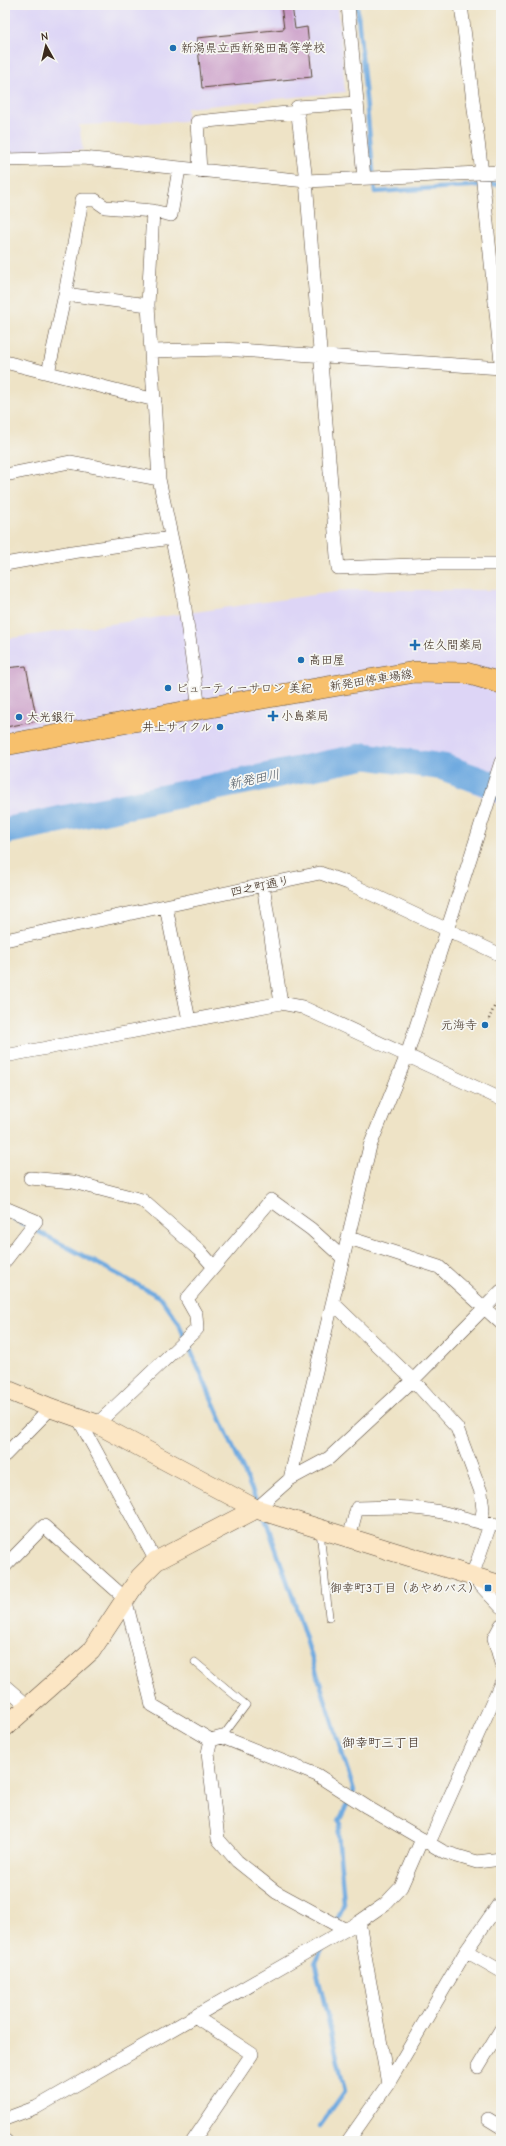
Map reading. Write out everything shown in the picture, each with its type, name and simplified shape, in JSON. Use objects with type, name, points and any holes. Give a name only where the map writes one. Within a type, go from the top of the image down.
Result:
[{"type":"main road","name":"新発田停車場線","points":[[5,745],[199,709],[415,672],[466,673],[501,682]]},
{"type":"street","points":[[348,5],[364,178]]},
{"type":"street","points":[[461,5],[482,173],[501,362]]},
{"type":"street","points":[[356,103],[297,107],[306,181],[338,568],[436,564],[501,564]]},
{"type":"street","points":[[200,171],[197,122],[297,112]]},
{"type":"street","points":[[5,160],[83,158],[179,170],[306,181],[501,172]]},
{"type":"street","points":[[48,373],[65,294],[82,200],[95,200],[106,207],[153,211],[171,215],[179,170]]},
{"type":"street","points":[[153,211],[148,305],[159,479],[182,587],[199,709]]},
{"type":"street","points":[[65,294],[148,305]]},
{"type":"street","points":[[152,351],[223,349],[501,368]]},
{"type":"street","points":[[5,362],[155,400]]},
{"type":"street","points":[[5,475],[70,462],[159,479]]},
{"type":"street","points":[[5,564],[72,552],[171,538]]},
{"type":"street","points":[[290,1478],[370,1146],[407,1055],[499,767]]},
{"type":"street","name":"四之町通り","points":[[5,940],[166,907],[320,873],[348,883],[501,955]]},
{"type":"street","points":[[263,885],[282,1003]]},
{"type":"street","points":[[166,907],[189,1020]]},
{"type":"street","points":[[5,1056],[282,1003],[302,1008],[407,1055],[501,1100]]},
{"type":"street","points":[[30,1178],[73,1182],[142,1200],[199,1250],[214,1267]]},
{"type":"street","points":[[97,1424],[197,1329],[196,1315],[187,1299],[271,1200],[311,1229],[343,1258]]},
{"type":"street","points":[[5,1208],[36,1221],[5,1261]]},
{"type":"street","points":[[349,1238],[439,1267],[501,1323]]},
{"type":"street","points":[[5,1727],[91,1651],[140,1577],[156,1561],[256,1509],[290,1478],[329,1458],[413,1380],[501,1291]]},
{"type":"street","points":[[333,1302],[413,1380],[457,1428],[481,1492],[483,1510],[491,1524],[472,1576]]},
{"type":"street","points":[[5,1389],[97,1424],[256,1509],[501,1585]]},
{"type":"street","points":[[5,1455],[52,1408]]},
{"type":"street","points":[[78,1418],[156,1561]]},
{"type":"street","points":[[349,1538],[357,1508],[397,1507],[440,1512],[491,1524]]},
{"type":"street","points":[[5,1566],[44,1526],[125,1598],[152,1705],[216,1739],[317,1775],[367,1807],[444,1852],[477,1862],[501,1859]]},
{"type":"street","points":[[472,1576],[501,1607]]},
{"type":"street","points":[[501,1625],[494,1638],[501,1663]]},
{"type":"street","points":[[5,2119],[37,2107],[93,2073],[196,2016],[344,1929],[359,1922],[385,1904],[401,1887],[425,1841],[501,1683]]},
{"type":"street","points":[[5,1686],[29,1707]]},
{"type":"street","points":[[216,1739],[208,1753],[218,1839],[237,1861],[276,1892],[344,1929]]},
{"type":"street","points":[[348,2141],[388,2084],[466,1950],[501,1901]]},
{"type":"street","points":[[359,1922],[388,2084]]},
{"type":"street","points":[[466,1950],[501,1971]]},
{"type":"street","points":[[193,2141],[252,2054],[196,2016]]},
{"type":"street","points":[[478,2067],[501,2028]]},
{"type":"street","points":[[488,2119],[501,2127]]},
{"type":"lane","points":[[319,1529],[330,1617]]},
{"type":"lane","points":[[195,1662],[246,1704],[216,1739]]},
{"type":"path","points":[[489,1019],[501,991]]},
{"type":"shaded area","name":"新潟県立西新発田高等学校","points":[[5,5],[338,5],[345,92],[187,108],[187,121],[79,125],[83,150],[5,153]]},
{"type":"shaded area","points":[[349,590],[501,590],[501,805],[390,756],[5,826],[5,639]]},
{"type":"building","points":[[281,5],[292,5],[295,29],[307,27],[312,77],[202,88],[197,38],[284,29]]},
{"type":"building","points":[[26,666],[37,721],[6,727],[5,668]]},
{"type":"waterway","points":[[357,5],[375,192],[501,184]]},
{"type":"waterway","name":"新発田川","points":[[5,831],[366,756],[443,767],[501,788]]},
{"type":"waterway","points":[[13,1218],[160,1297],[178,1322],[258,1504]]},
{"type":"waterway","points":[[265,1518],[293,1598],[354,1791],[339,1821],[341,1824],[338,1833],[344,1903],[336,1924]]},
{"type":"waterway","points":[[320,2126],[345,2091],[315,1964],[324,1946]]},
{"type":"place","name":"新潟県立西新発田高等学校","points":[[173,48]]},
{"type":"place","name":"佐久間薬局","points":[[415,645]]},
{"type":"place","name":"高田屋","points":[[301,660]]},
{"type":"place","name":"ビューティーサロン 美紀","points":[[168,688]]},
{"type":"place","name":"小島薬局","points":[[273,716]]},
{"type":"place","name":"大光銀行","points":[[19,717]]},
{"type":"place","name":"井上サイクル","points":[[220,727]]},
{"type":"place","name":"元海寺","points":[[485,1025]]},
{"type":"place","name":"御幸町3丁目（あやめバス）","points":[[488,1588]]},
{"type":"district","name":"御幸町三丁目","points":[[381,1742]]}]
